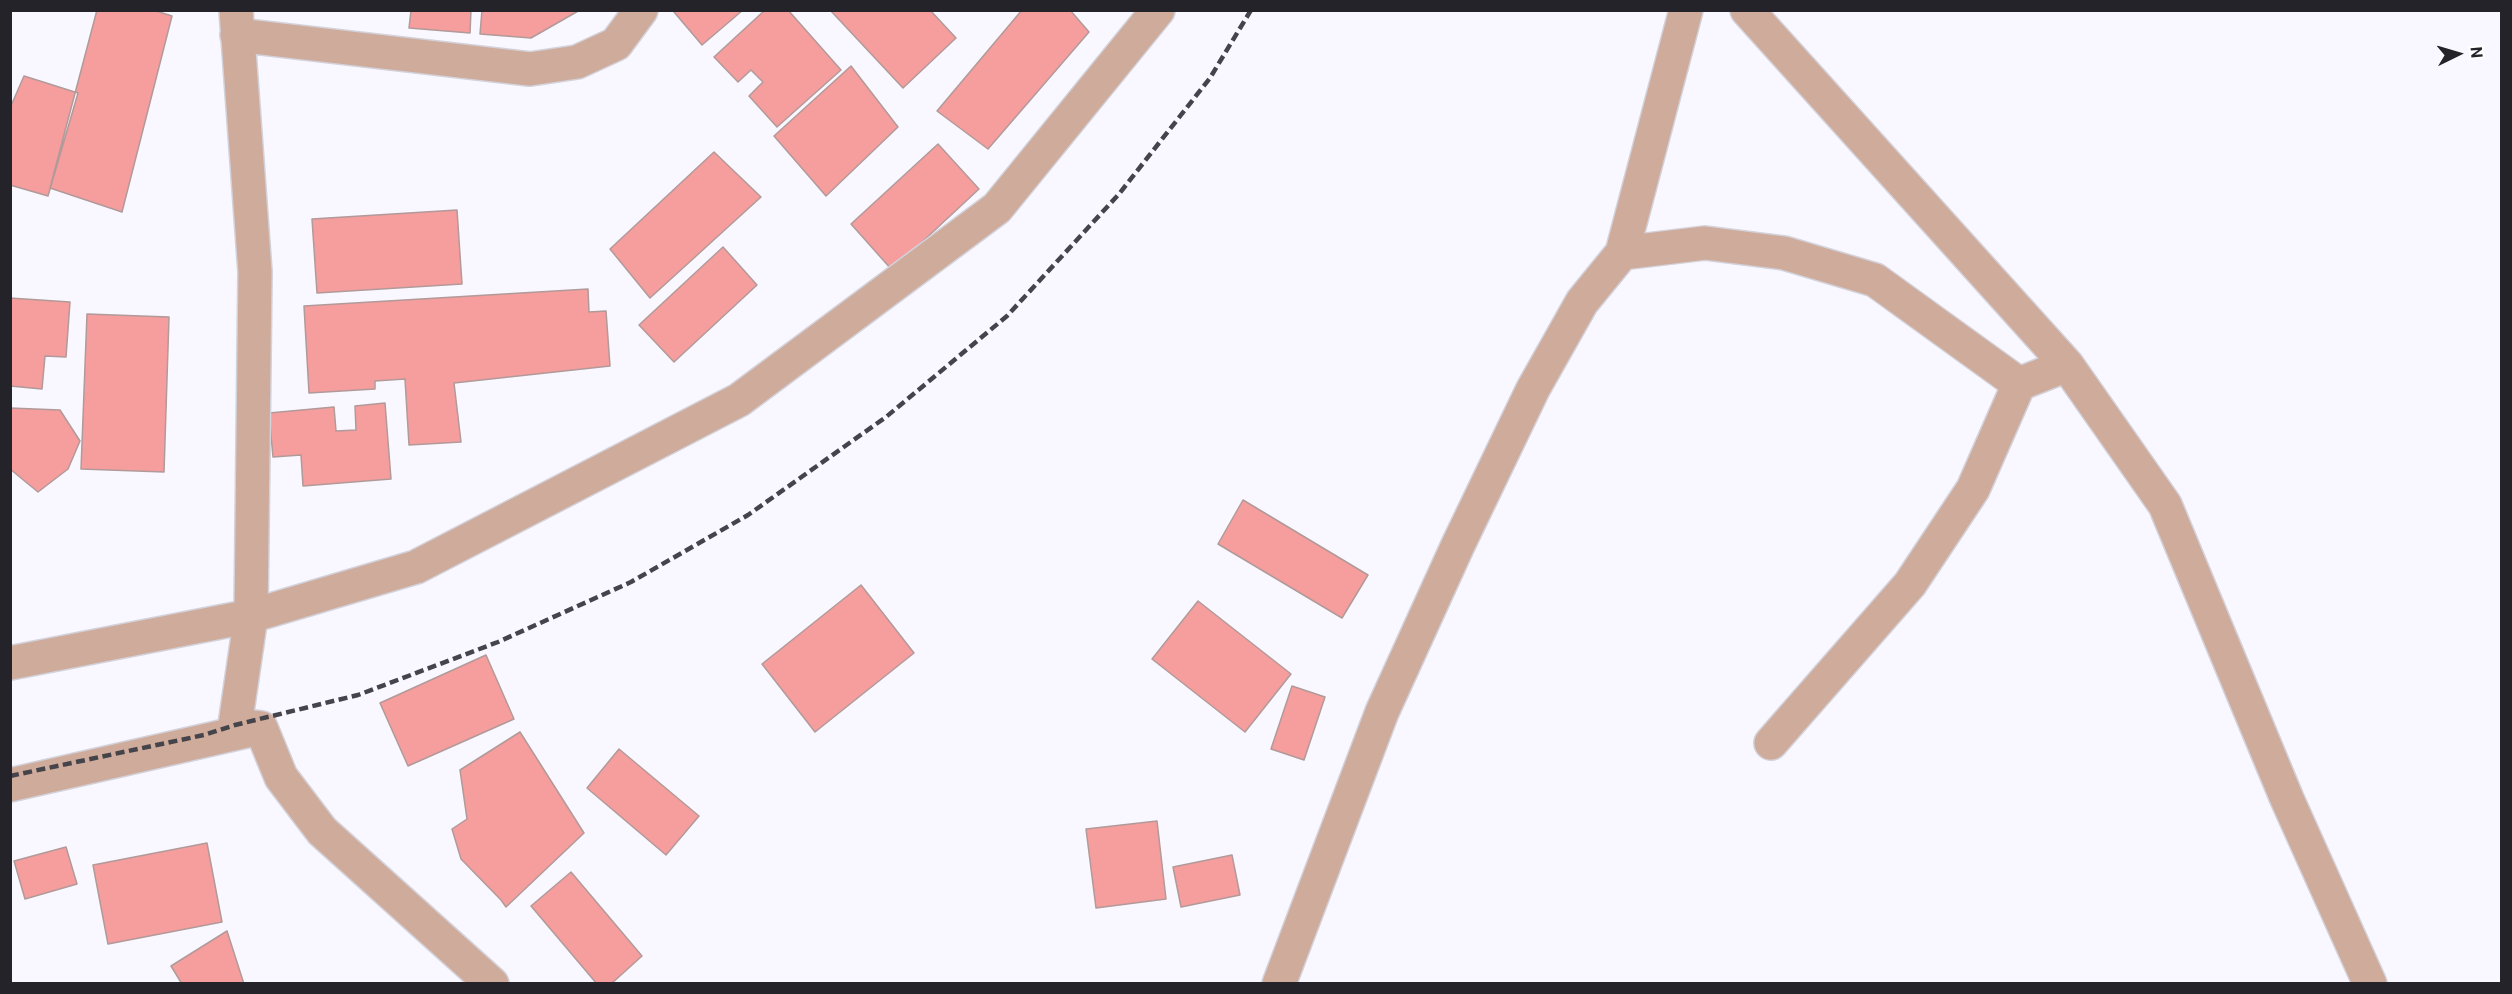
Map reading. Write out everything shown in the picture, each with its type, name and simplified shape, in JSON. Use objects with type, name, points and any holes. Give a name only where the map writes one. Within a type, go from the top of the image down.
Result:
[{"type":"street","points":[[261,728],[235,725],[251,616],[255,272],[236,23],[530,69],[577,62],[616,44],[641,10]]},
{"type":"street","points":[[10,663],[251,616],[416,567],[739,400],[997,208],[1158,10]]},
{"type":"street","points":[[1279,984],[1382,712],[1458,545],[1544,370],[1582,302],[1622,253],[1686,10]]},
{"type":"street","points":[[1747,10],[2067,365],[2166,505],[2288,799],[2370,984]]},
{"type":"street","points":[[1622,253],[1705,243],[1784,253],[1875,280],[2019,384]]},
{"type":"street","points":[[1771,743],[1910,584],[1973,489],[2019,384],[2067,365]]},
{"type":"street","points":[[10,785],[261,728]]},
{"type":"street","points":[[261,728],[281,777],[322,831],[492,984]]},
{"type":"building","points":[[97,10],[153,10],[172,16],[122,212],[50,188]]},
{"type":"building","points":[[411,10],[471,10],[470,33],[409,28]]},
{"type":"building","points":[[482,10],[580,10],[531,38],[480,34]]},
{"type":"building","points":[[675,10],[743,10],[702,45],[674,12]]},
{"type":"building","points":[[765,10],[788,10],[841,70],[777,127],[749,96],[763,82],[751,70],[738,82],[714,57]]},
{"type":"building","points":[[830,10],[930,10],[956,38],[903,88]]},
{"type":"building","points":[[1022,10],[1070,10],[1089,32],[988,149],[937,111]]},
{"type":"building","points":[[851,66],[898,127],[826,196],[774,136]]},
{"type":"building","points":[[24,76],[78,93],[48,196],[10,185],[10,108]]},
{"type":"building","points":[[938,144],[979,189],[892,270],[851,224]]},
{"type":"building","points":[[714,152],[761,197],[650,298],[610,249]]},
{"type":"building","points":[[457,210],[462,284],[317,293],[312,219]]},
{"type":"building","points":[[723,247],[757,285],[674,362],[639,325]]},
{"type":"building","points":[[588,289],[589,312],[606,311],[610,366],[454,383],[461,442],[409,445],[405,379],[375,381],[375,389],[309,393],[304,306]]},
{"type":"building","points":[[10,298],[70,302],[66,357],[45,356],[42,389],[10,386]]},
{"type":"building","points":[[87,314],[169,317],[164,472],[81,469]]},
{"type":"building","points":[[385,403],[391,479],[303,486],[301,455],[273,457],[269,413],[334,407],[336,431],[356,430],[355,406]]},
{"type":"building","points":[[10,408],[60,410],[80,441],[68,469],[38,492],[10,469]]},
{"type":"building","points":[[1243,500],[1368,575],[1342,618],[1218,544]]},
{"type":"building","points":[[861,585],[914,653],[815,732],[762,664]]},
{"type":"building","points":[[1198,601],[1291,674],[1245,732],[1152,659]]},
{"type":"building","points":[[486,655],[514,719],[408,766],[380,703]]},
{"type":"building","points":[[1292,686],[1325,697],[1304,760],[1271,749]]},
{"type":"building","points":[[520,732],[584,833],[506,907],[461,859],[452,829],[467,819],[460,770]]},
{"type":"building","points":[[619,749],[699,816],[666,855],[587,788]]},
{"type":"building","points":[[1157,821],[1166,899],[1096,908],[1086,829]]},
{"type":"building","points":[[207,843],[222,922],[108,944],[93,865]]},
{"type":"building","points":[[66,847],[77,884],[25,899],[14,861]]},
{"type":"building","points":[[1232,855],[1240,895],[1181,907],[1173,867]]},
{"type":"building","points":[[571,872],[642,956],[611,984],[597,984],[531,906]]},
{"type":"building","points":[[227,931],[244,984],[182,984],[171,966]]},
{"type":"railway","points":[[10,776],[204,735],[235,725],[358,695],[498,642],[631,582],[748,515],[886,417],[1007,316],[1119,194],[1210,78],[1251,10]]}]
